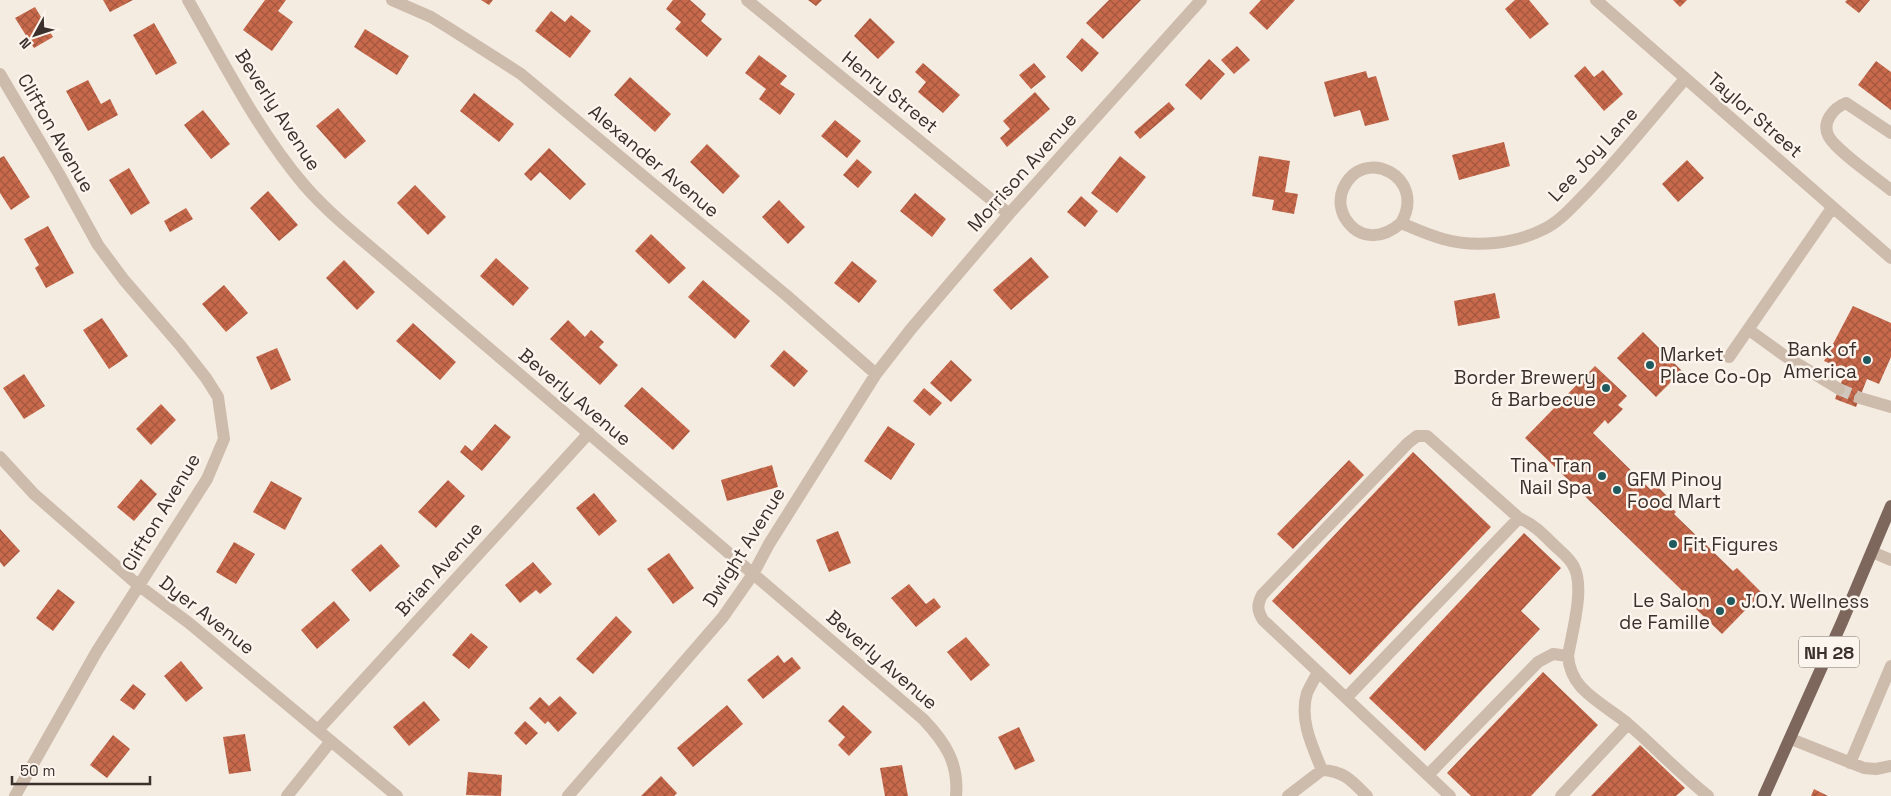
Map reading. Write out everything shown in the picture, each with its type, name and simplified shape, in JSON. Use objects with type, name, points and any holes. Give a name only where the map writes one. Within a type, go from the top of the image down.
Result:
[{"type":"main road","name":"NH 28","points":[[1764,796],[1791,739],[1891,506]]},
{"type":"street","name":"Beverly Avenue","points":[[188,0],[279,152],[320,202],[400,273],[923,718],[938,734],[949,752],[956,773],[956,796]]},
{"type":"street","name":"Alexander Avenue","points":[[392,0],[443,24],[521,74],[786,295],[876,374]]},
{"type":"street","name":"Henry Street","points":[[747,0],[1009,214]]},
{"type":"street","name":"Morrison Avenue","points":[[876,374],[911,329],[1009,214],[1201,0]]},
{"type":"street","name":"Taylor Street","points":[[1596,0],[1891,258]]},
{"type":"street","name":"Clifton Avenue","points":[[0,74],[102,251],[124,280],[186,352],[218,397],[224,439],[208,479],[97,651],[15,796]]},
{"type":"street","name":"Lee Joy Lane","points":[[1401,223],[1445,240],[1466,243],[1512,240],[1545,229],[1566,213],[1595,184],[1685,78]]},
{"type":"street","points":[[1891,133],[1846,103],[1834,110],[1826,123],[1826,130],[1834,144],[1891,190]]},
{"type":"street","points":[[1375,167],[1386,169],[1395,174],[1402,182],[1408,198],[1406,213],[1401,223],[1392,231],[1381,235],[1369,235],[1358,231],[1349,224],[1343,214],[1340,203],[1342,191],[1347,181],[1355,173],[1375,167]]},
{"type":"street","points":[[1729,356],[1832,208]]},
{"type":"street","points":[[1748,330],[1785,356],[1839,389]]},
{"type":"street","name":"Dwight Avenue","points":[[568,796],[717,624],[753,574],[769,544],[876,374]]},
{"type":"street","points":[[1860,398],[1891,407]]},
{"type":"street","name":"Brian Avenue","points":[[318,730],[589,433]]},
{"type":"street","points":[[1450,796],[1263,620],[1257,611],[1262,595],[1408,443],[1417,436],[1427,436],[1520,518],[1532,524],[1574,566],[1578,578],[1578,594],[1568,656],[1572,675],[1581,687],[1628,724],[1708,796]]},
{"type":"street","name":"Dyer Avenue","points":[[0,457],[34,494],[138,585],[189,623],[397,796]]},
{"type":"street","points":[[1346,698],[1520,518]]},
{"type":"street","points":[[1872,552],[1891,560]]},
{"type":"street","points":[[1428,775],[1538,662],[1553,654],[1568,656]]},
{"type":"street","points":[[1850,762],[1891,666]]},
{"type":"street","points":[[1318,672],[1307,692],[1304,709],[1311,743],[1322,770]]},
{"type":"street","points":[[1561,796],[1628,724]]},
{"type":"street","points":[[1791,739],[1876,770],[1891,766]]},
{"type":"street","points":[[287,796],[332,741]]},
{"type":"street","points":[[1288,796],[1322,770],[1335,771],[1348,778],[1367,796]]},
{"type":"building","points":[[103,0],[133,0],[110,12]]},
{"type":"building","points":[[265,0],[286,0],[278,11],[293,22],[272,51],[243,30]]},
{"type":"building","points":[[481,0],[493,0],[489,5]]},
{"type":"building","points":[[673,0],[690,0],[706,14],[701,21],[722,39],[707,57],[675,29],[681,22],[666,9]]},
{"type":"building","points":[[808,0],[822,0],[816,6]]},
{"type":"building","points":[[1109,0],[1141,0],[1103,39],[1086,23]]},
{"type":"building","points":[[1261,0],[1295,0],[1267,30],[1249,13]]},
{"type":"building","points":[[1515,0],[1529,0],[1549,24],[1530,39],[1505,9]]},
{"type":"building","points":[[1673,0],[1687,0],[1680,7]]},
{"type":"building","points":[[1847,0],[1870,0],[1859,13],[1845,2]]},
{"type":"building","points":[[35,7],[53,37],[34,48],[15,18]]},
{"type":"building","points":[[551,11],[565,22],[571,15],[591,31],[570,58],[535,31]]},
{"type":"building","points":[[870,18],[895,42],[878,59],[854,36]]},
{"type":"building","points":[[154,23],[177,63],[156,75],[133,35]]},
{"type":"building","points":[[365,29],[409,56],[397,75],[354,47]]},
{"type":"building","points":[[1082,38],[1099,53],[1082,72],[1066,57]]},
{"type":"building","points":[[1237,46],[1250,60],[1234,74],[1221,60]]},
{"type":"building","points":[[759,55],[787,76],[780,84],[795,94],[780,115],[759,99],[766,89],[745,73]]},
{"type":"building","points":[[1209,59],[1225,74],[1201,100],[1185,85]]},
{"type":"building","points":[[1876,61],[1891,72],[1891,110],[1858,85]]},
{"type":"building","points":[[923,63],[960,95],[943,113],[918,92],[926,82],[915,72]]},
{"type":"building","points":[[1034,63],[1046,77],[1031,89],[1019,75]]},
{"type":"building","points":[[1585,66],[1594,77],[1603,70],[1623,94],[1604,111],[1574,76]]},
{"type":"building","points":[[1366,71],[1368,78],[1376,76],[1389,120],[1365,126],[1360,110],[1334,117],[1324,82]]},
{"type":"building","points":[[630,77],[671,114],[655,132],[614,95]]},
{"type":"building","points":[[88,80],[101,104],[110,99],[118,115],[88,131],[66,91]]},
{"type":"building","points":[[1035,92],[1050,109],[1007,147],[1000,138],[1010,129],[1003,121]]},
{"type":"building","points":[[474,93],[514,124],[499,142],[460,111]]},
{"type":"building","points":[[1169,102],[1175,109],[1140,139],[1134,132]]},
{"type":"building","points":[[338,108],[366,141],[345,159],[316,126]]},
{"type":"building","points":[[203,110],[230,144],[211,159],[184,125]]},
{"type":"building","points":[[835,120],[861,141],[847,158],[821,136]]},
{"type":"building","points":[[1504,142],[1510,166],[1459,180],[1452,155]]},
{"type":"building","points":[[707,144],[740,176],[723,194],[690,162]]},
{"type":"building","points":[[549,148],[586,184],[570,200],[540,172],[531,181],[524,174]]},
{"type":"building","points":[[4,156],[30,197],[11,210],[0,193],[0,158]]},
{"type":"building","points":[[1120,156],[1146,177],[1117,213],[1091,193]]},
{"type":"building","points":[[1259,156],[1290,161],[1285,192],[1298,194],[1294,214],[1272,210],[1274,200],[1252,196]]},
{"type":"building","points":[[857,159],[872,172],[858,188],[843,175]]},
{"type":"building","points":[[1687,160],[1704,178],[1678,202],[1662,184]]},
{"type":"building","points":[[129,168],[150,203],[131,215],[109,180]]},
{"type":"building","points":[[415,185],[446,217],[428,235],[397,203]]},
{"type":"building","points":[[268,191],[298,225],[279,241],[250,208]]},
{"type":"building","points":[[915,193],[946,219],[932,237],[900,211]]},
{"type":"building","points":[[1081,196],[1098,211],[1085,227],[1067,212]]},
{"type":"building","points":[[779,200],[805,227],[788,244],[762,217]]},
{"type":"building","points":[[186,208],[193,219],[170,232],[164,221]]},
{"type":"building","points":[[48,226],[74,273],[46,288],[35,268],[39,265],[24,239]]},
{"type":"building","points":[[651,234],[686,268],[669,284],[635,251]]},
{"type":"building","points":[[1031,257],[1049,277],[1011,310],[993,290]]},
{"type":"building","points":[[496,258],[529,288],[513,306],[480,276]]},
{"type":"building","points":[[344,260],[375,292],[357,310],[326,278]]},
{"type":"building","points":[[852,261],[877,281],[859,303],[834,283]]},
{"type":"building","points":[[703,280],[750,321],[735,339],[688,297]]},
{"type":"building","points":[[224,285],[248,313],[226,332],[202,304]]},
{"type":"building","points":[[1495,293],[1500,318],[1458,326],[1454,301]]},
{"type":"building","points":[[1853,306],[1891,323],[1891,357],[1879,384],[1867,379],[1856,407],[1835,399],[1846,370],[1824,361]]},
{"type":"building","points":[[102,318],[128,356],[109,369],[83,330]]},
{"type":"building","points":[[568,320],[585,337],[591,330],[604,342],[599,347],[618,365],[600,385],[550,339]]},
{"type":"building","points":[[413,323],[456,362],[440,380],[396,341]]},
{"type":"building","name":"Market Place Co-Op","points":[[1643,332],[1682,371],[1656,397],[1617,358]]},
{"type":"building","points":[[277,348],[291,380],[271,390],[256,357]]},
{"type":"building","points":[[784,350],[808,371],[794,387],[770,366]]},
{"type":"building","points":[[951,360],[972,380],[951,402],[930,383]]},
{"type":"building","points":[[1595,366],[1627,396],[1618,405],[1623,409],[1608,424],[1605,420],[1593,433],[1651,490],[1656,485],[1668,497],[1665,501],[1676,512],[1674,514],[1733,571],[1737,568],[1762,593],[1722,634],[1696,609],[1698,606],[1525,438]]},
{"type":"building","points":[[24,374],[45,406],[24,419],[3,388]]},
{"type":"building","points":[[642,387],[690,431],[673,450],[624,406]]},
{"type":"building","points":[[924,388],[942,403],[930,416],[913,401]]},
{"type":"building","points":[[161,404],[176,420],[151,445],[136,429]]},
{"type":"building","points":[[495,424],[511,437],[482,471],[460,452],[465,445],[472,451]]},
{"type":"building","points":[[888,426],[915,444],[891,480],[864,461]]},
{"type":"building","points":[[1413,452],[1491,527],[1350,675],[1272,601]]},
{"type":"building","points":[[1349,460],[1364,475],[1293,549],[1277,534]]},
{"type":"building","points":[[772,465],[778,487],[727,501],[721,480]]},
{"type":"building","points":[[141,479],[157,494],[134,521],[117,507]]},
{"type":"building","points":[[448,480],[465,496],[436,528],[418,512]]},
{"type":"building","points":[[271,481],[302,498],[285,530],[253,512]]},
{"type":"building","points":[[594,493],[617,521],[599,536],[576,508]]},
{"type":"building","points":[[0,529],[20,551],[4,567],[0,562]]},
{"type":"building","points":[[838,531],[851,563],[829,572],[816,540]]},
{"type":"building","points":[[1524,533],[1561,568],[1521,611],[1540,629],[1425,751],[1369,698]]},
{"type":"building","points":[[234,542],[255,554],[236,584],[216,572]]},
{"type":"building","points":[[381,544],[400,566],[370,592],[351,570]]},
{"type":"building","points":[[669,553],[694,588],[673,604],[647,569]]},
{"type":"building","points":[[533,562],[552,584],[540,594],[536,590],[520,603],[505,585]]},
{"type":"building","points":[[909,584],[926,604],[934,598],[941,607],[916,627],[891,598]]},
{"type":"building","points":[[58,589],[75,602],[53,631],[36,618]]},
{"type":"building","points":[[334,601],[350,620],[317,649],[301,630]]},
{"type":"building","points":[[616,616],[632,632],[593,674],[576,659]]},
{"type":"building","points":[[471,633],[488,647],[469,669],[452,655]]},
{"type":"building","points":[[966,637],[990,665],[971,681],[947,652]]},
{"type":"building","points":[[778,655],[784,663],[792,657],[801,668],[763,699],[747,680]]},
{"type":"building","points":[[181,661],[203,688],[186,702],[164,676]]},
{"type":"building","points":[[1543,672],[1598,725],[1531,796],[1471,796],[1447,773]]},
{"type":"building","points":[[133,684],[146,694],[134,710],[120,700]]},
{"type":"building","points":[[560,696],[577,713],[558,732],[548,721],[545,724],[529,708],[540,697],[549,706]]},
{"type":"building","points":[[424,701],[440,720],[409,746],[393,727]]},
{"type":"building","points":[[727,705],[743,724],[693,767],[677,748]]},
{"type":"building","points":[[843,705],[872,732],[849,756],[838,745],[845,737],[828,721]]},
{"type":"building","points":[[525,721],[538,733],[526,745],[514,733]]},
{"type":"building","points":[[1019,727],[1035,761],[1015,770],[998,737]]},
{"type":"building","points":[[245,734],[251,771],[229,774],[223,737]]},
{"type":"building","points":[[113,735],[130,749],[107,778],[90,765]]},
{"type":"building","points":[[1640,745],[1685,788],[1676,796],[1591,796]]},
{"type":"building","points":[[902,765],[908,796],[885,796],[880,768]]},
{"type":"building","points":[[468,772],[502,775],[501,796],[466,795]]},
{"type":"building","points":[[661,776],[677,793],[674,796],[641,796]]},
{"type":"building","points":[[1814,789],[1828,796],[1811,796]]},
{"type":"tunnel","points":[[1839,389],[1860,398]]},
{"type":"place","name":"Bank of America","points":[[1867,360]]},
{"type":"place","name":"Market Place Co-Op","points":[[1650,365]]},
{"type":"place","name":"Border Brewery & Barbecue","points":[[1606,388]]},
{"type":"place","name":"Tina Tran Nail Spa","points":[[1602,476]]},
{"type":"place","name":"GFM Pinoy Food Mart","points":[[1617,490]]},
{"type":"place","name":"Fit Figures","points":[[1673,544]]},
{"type":"place","name":"J.O.Y. Wellness","points":[[1731,601]]},
{"type":"place","name":"Le Salon de Famille","points":[[1720,611]]}]
